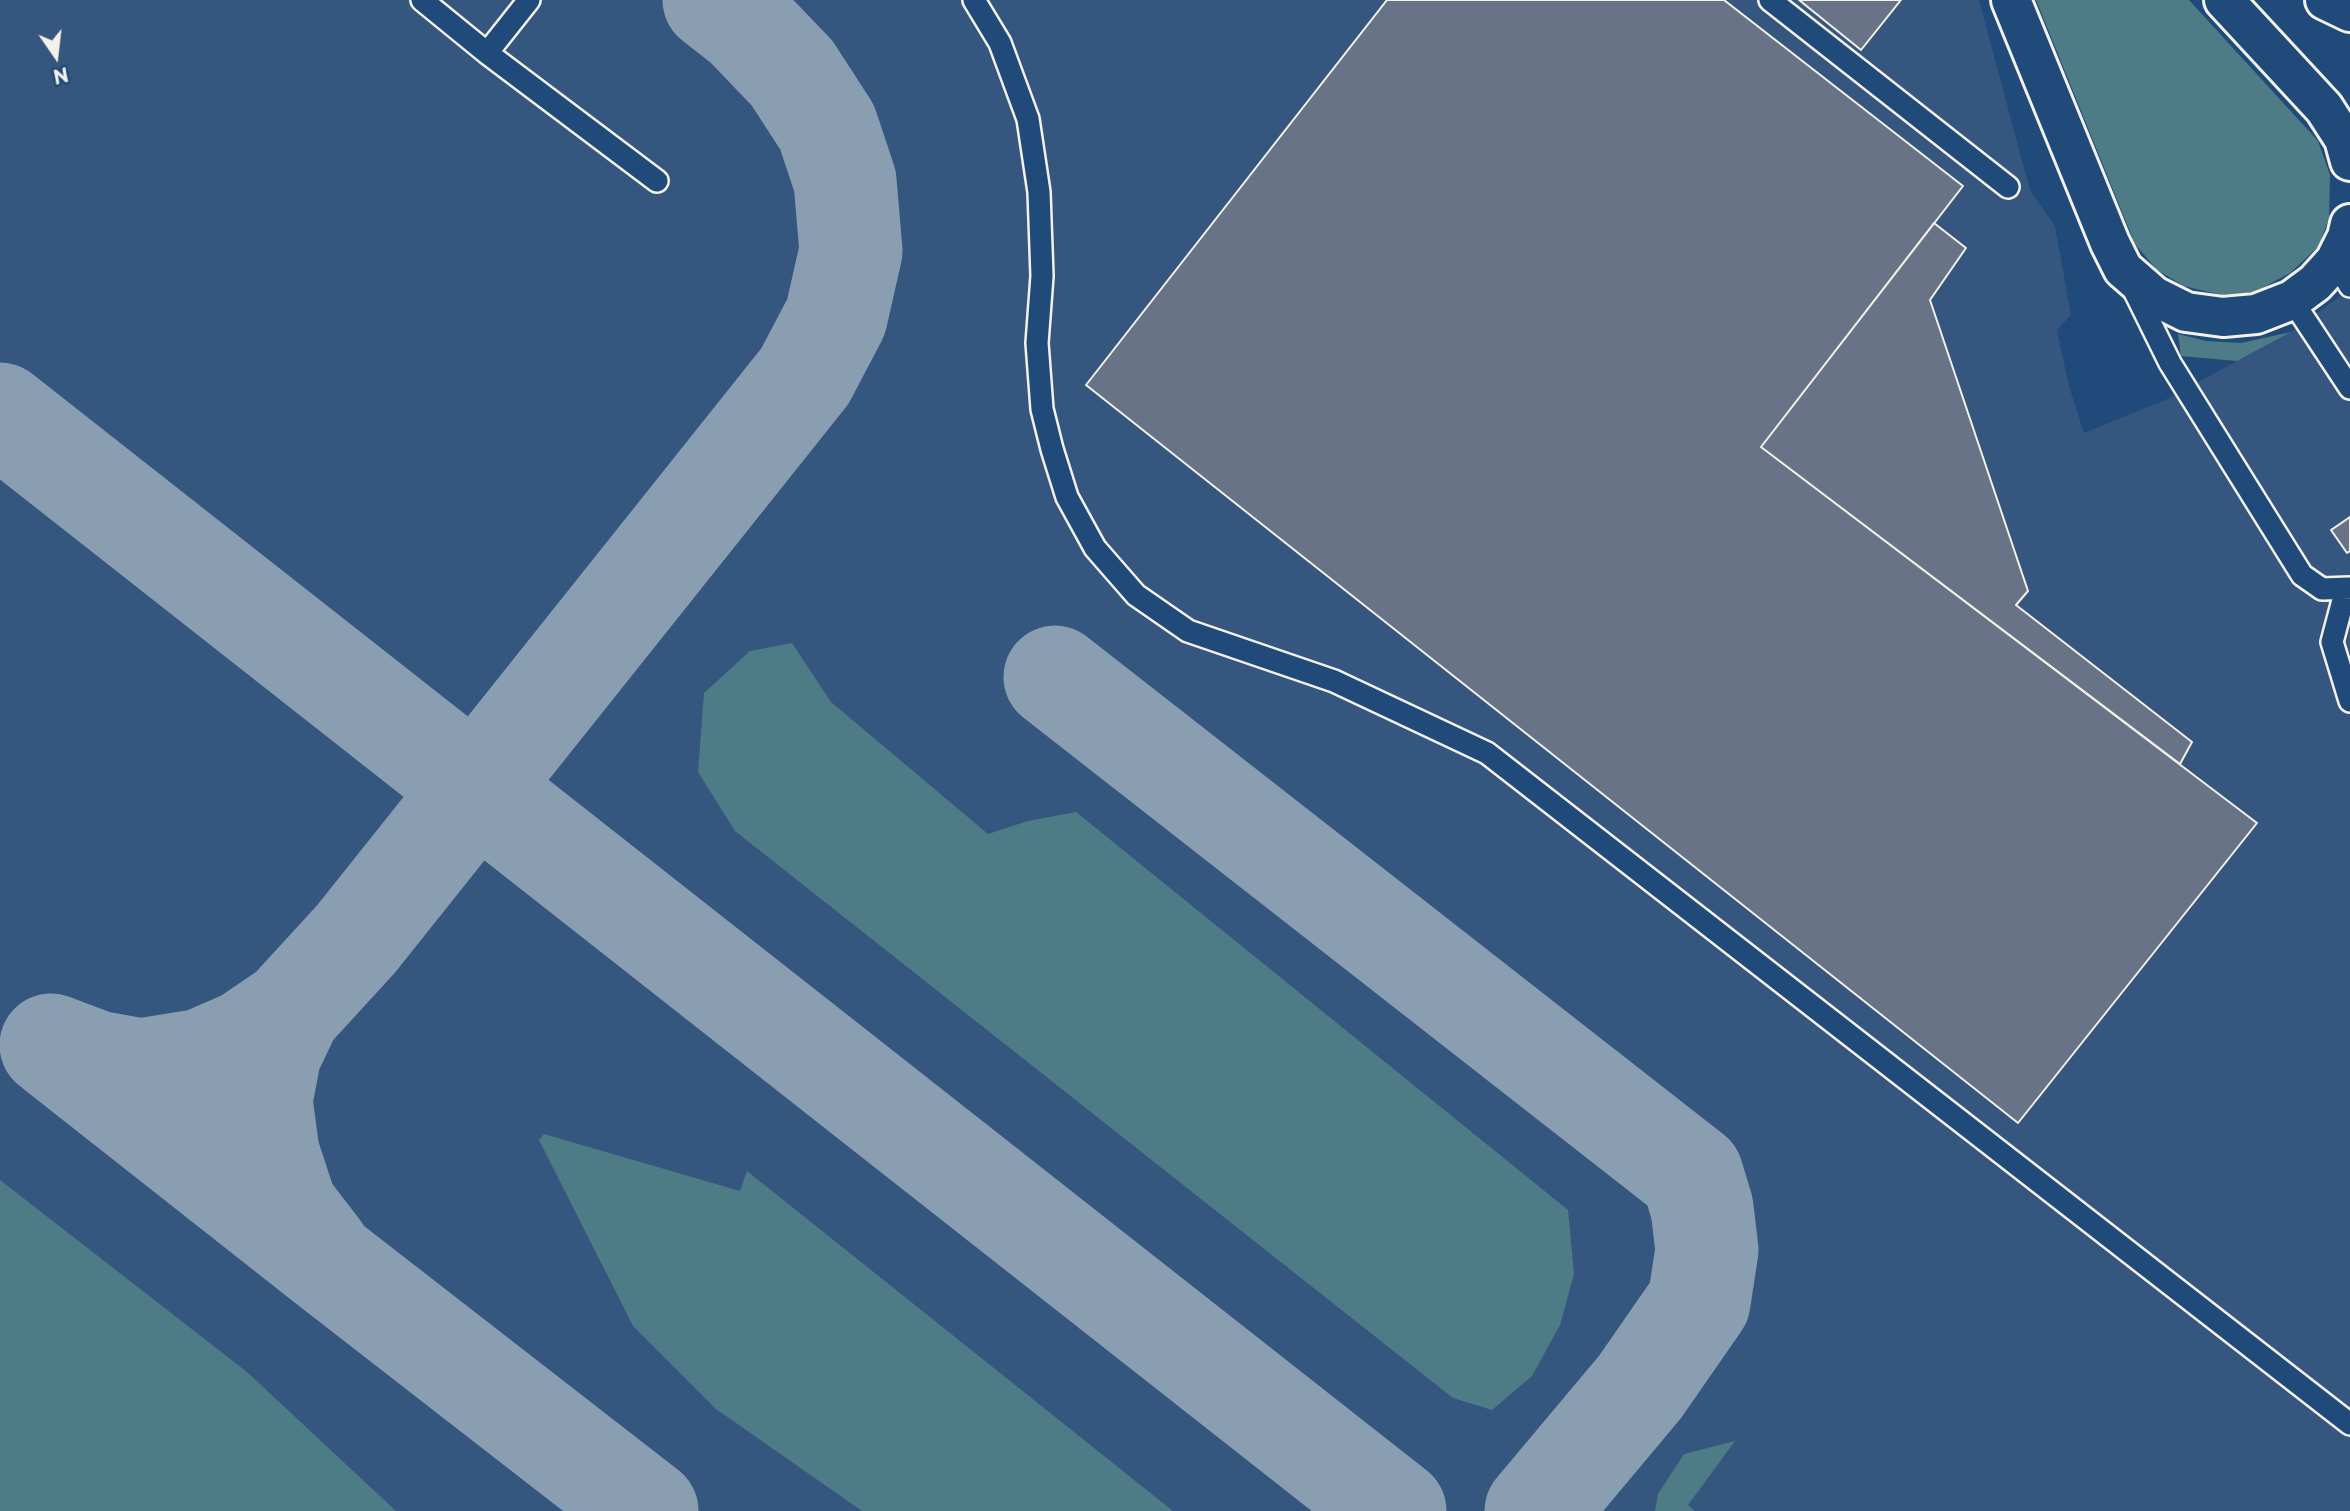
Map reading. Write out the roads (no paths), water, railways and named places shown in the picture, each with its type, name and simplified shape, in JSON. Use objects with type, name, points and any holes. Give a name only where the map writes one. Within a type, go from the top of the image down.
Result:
[{"type":"street","points":[[2011,0],[2110,243],[2123,269],[2154,296],[2186,312],[2223,317],[2256,314],[2292,300],[2315,283],[2343,274],[2350,224]]},
{"type":"street","points":[[2224,0],[2324,108],[2344,139],[2350,161]]},
{"type":"street","points":[[2325,0],[2350,12]]},
{"type":"lane","points":[[422,0],[487,53],[657,181]]},
{"type":"lane","points":[[487,53],[529,0]]},
{"type":"lane","points":[[974,0],[1000,43],[1028,119],[1039,192],[1042,276],[1037,343],[1042,409],[1052,449],[1067,496],[1095,548],[1136,595],[1188,631],[1334,681],[1487,753],[2350,1424]]},
{"type":"lane","points":[[1770,0],[2008,187]]},
{"type":"lane","points":[[2123,269],[2170,363],[2302,575],[2322,589],[2348,589],[2332,642],[2350,701]]},
{"type":"lane","points":[[2292,300],[2350,388]]}]
